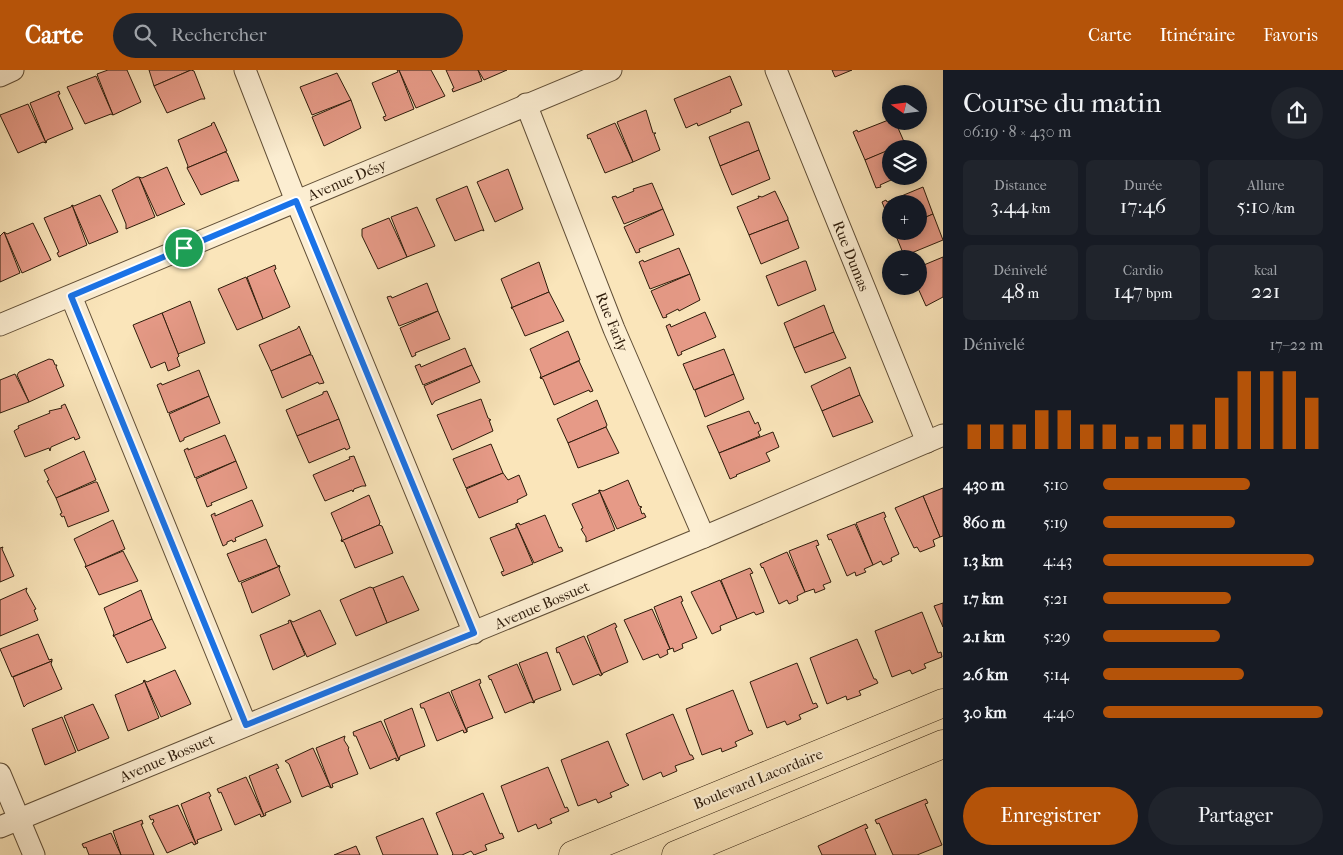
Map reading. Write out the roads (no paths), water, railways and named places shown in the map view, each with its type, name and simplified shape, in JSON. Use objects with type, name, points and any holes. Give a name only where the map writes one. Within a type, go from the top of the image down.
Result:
[{"type":"main road","name":"Boulevard Lacordaire","points":[[573,855],[943,703]]},
{"type":"main road","points":[[676,855],[943,744]]},
{"type":"street","points":[[0,76],[13,70]]},
{"type":"street","points":[[245,70],[296,201],[474,633]]},
{"type":"street","name":"Avenue Désy","points":[[0,325],[611,70]]},
{"type":"street","name":"Rue Dumas","points":[[776,70],[935,439]]},
{"type":"street","name":"Rue Farly","points":[[526,104],[614,330],[704,537]]},
{"type":"street","points":[[71,296],[246,725]]},
{"type":"street","name":"Avenue Bossuet","points":[[10,823],[474,633],[935,439]]},
{"type":"street","points":[[0,774],[10,823],[34,855]]}]
